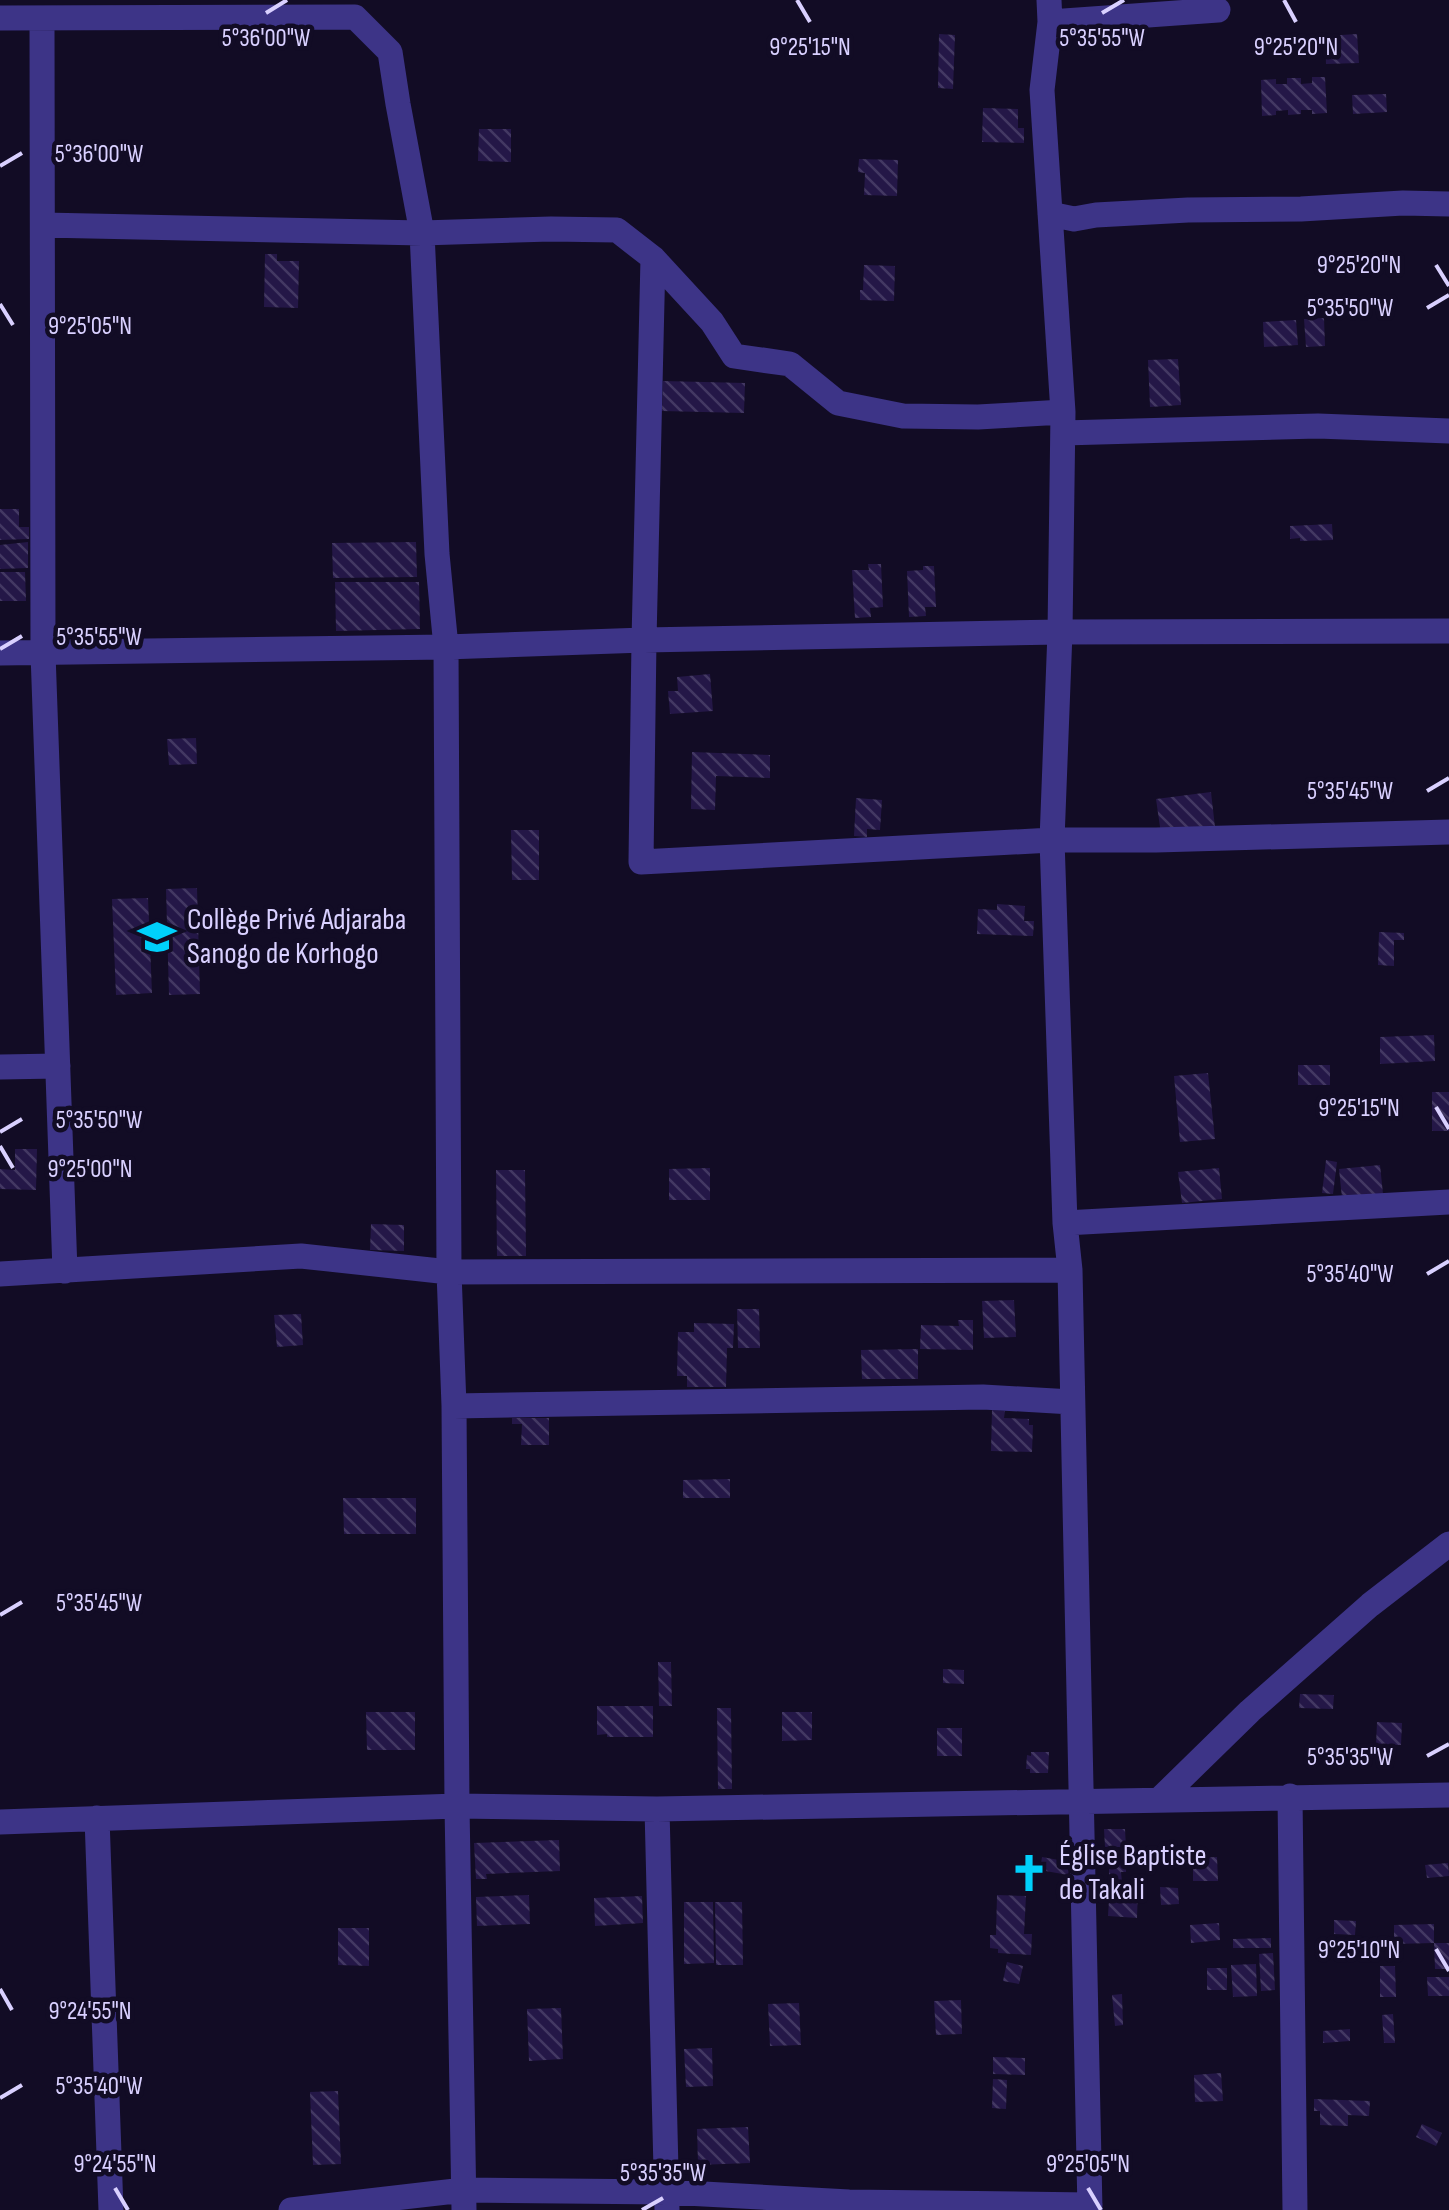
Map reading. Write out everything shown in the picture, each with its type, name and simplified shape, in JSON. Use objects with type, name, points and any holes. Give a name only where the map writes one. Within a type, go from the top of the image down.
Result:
[{"type":"street","points":[[0,18],[363,9],[390,52],[422,234],[436,554],[446,647],[449,1272],[464,2200]]},
{"type":"street","points":[[291,2210],[464,2200],[1090,2208],[1070,1270],[1052,840],[1063,422],[1042,90],[1050,11],[1218,10]]},
{"type":"street","points":[[42,18],[44,653],[65,1271]]},
{"type":"street","points":[[1050,214],[1074,219],[1188,210],[1449,204]]},
{"type":"street","points":[[43,225],[422,234],[617,230],[653,258],[712,322],[734,356],[790,364],[838,404],[903,416],[1449,432]]},
{"type":"street","points":[[653,258],[642,862],[1052,840],[1449,832]]},
{"type":"street","points":[[0,653],[1060,632],[1449,631]]},
{"type":"street","points":[[0,1067],[58,1066]]},
{"type":"street","points":[[1065,1222],[1449,1202]]},
{"type":"street","points":[[0,1274],[301,1256],[449,1272],[1070,1270]]},
{"type":"street","points":[[454,1406],[983,1396],[1072,1402]]},
{"type":"street","points":[[1160,1800],[1250,1711],[1370,1605],[1449,1544]]},
{"type":"street","points":[[0,1822],[457,1806],[657,1809],[1449,1795]]},
{"type":"street","points":[[1290,1796],[1295,2210]]},
{"type":"street","points":[[657,1809],[667,2201]]},
{"type":"street","points":[[97,1818],[112,2210]]},
{"type":"building","points":[[939,34],[955,35],[953,89],[938,88]]},
{"type":"building","points":[[1357,34],[1359,63],[1326,64],[1325,36]]},
{"type":"building","points":[[1312,77],[1325,77],[1327,113],[1301,110],[1301,114],[1288,115],[1288,110],[1262,116],[1261,80],[1276,79],[1276,84],[1287,84],[1287,78],[1301,78],[1301,84],[1312,83]]},
{"type":"building","points":[[1386,94],[1387,112],[1353,114],[1352,95]]},
{"type":"building","points":[[983,108],[1018,109],[1018,128],[1024,128],[1024,143],[982,142]]},
{"type":"building","points":[[479,129],[511,129],[511,162],[478,161]]},
{"type":"building","points":[[859,159],[898,160],[897,196],[864,195],[865,173],[858,172]]},
{"type":"building","points":[[265,254],[277,254],[277,261],[299,261],[298,308],[264,307]]},
{"type":"building","points":[[864,265],[895,266],[894,301],[860,300]]},
{"type":"building","points":[[1324,318],[1325,346],[1306,347],[1304,319]]},
{"type":"building","points":[[1296,320],[1298,345],[1264,347],[1263,322]]},
{"type":"building","points":[[1178,359],[1181,405],[1150,407],[1148,360]]},
{"type":"building","points":[[663,381],[745,383],[744,413],[662,411]]},
{"type":"building","points":[[0,509],[19,509],[19,527],[29,527],[29,539],[0,540]]},
{"type":"building","points":[[1332,524],[1333,540],[1290,539],[1290,526]]},
{"type":"building","points":[[28,542],[28,568],[0,569],[0,545]]},
{"type":"building","points":[[416,542],[417,577],[333,578],[332,543]]},
{"type":"building","points":[[868,564],[881,564],[883,607],[870,608],[871,617],[855,618],[852,570],[869,570]]},
{"type":"building","points":[[923,566],[934,566],[936,607],[925,607],[926,616],[909,617],[907,571],[923,570]]},
{"type":"building","points":[[0,572],[25,572],[26,601],[0,601]]},
{"type":"building","points":[[335,582],[419,582],[420,629],[336,631]]},
{"type":"building","points":[[710,674],[713,711],[670,714],[668,691],[678,691],[677,677]]},
{"type":"building","points":[[196,738],[197,764],[169,765],[167,739]]},
{"type":"building","points":[[692,752],[770,755],[770,778],[716,776],[715,810],[691,809]]},
{"type":"building","points":[[1211,792],[1215,827],[1161,834],[1156,799]]},
{"type":"building","points":[[856,798],[882,800],[880,830],[867,829],[867,837],[854,836]]},
{"type":"building","points":[[511,830],[539,830],[539,880],[512,880]]},
{"type":"building","points":[[197,888],[200,994],[169,995],[166,889]]},
{"type":"building","points":[[148,898],[152,993],[116,995],[112,899]]},
{"type":"building","points":[[997,904],[1025,906],[1024,921],[1034,921],[1033,936],[977,934],[978,909],[997,910]]},
{"type":"building","points":[[1379,932],[1404,933],[1404,940],[1394,940],[1394,966],[1378,965]]},
{"type":"building","points":[[1434,1035],[1435,1061],[1380,1064],[1380,1037]]},
{"type":"building","points":[[1298,1065],[1330,1065],[1330,1085],[1298,1085]]},
{"type":"building","points":[[1208,1073],[1215,1139],[1180,1142],[1174,1076]]},
{"type":"building","points":[[1432,1092],[1449,1092],[1449,1131],[1432,1131]]},
{"type":"building","points":[[15,1149],[37,1149],[36,1190],[0,1189],[0,1169],[15,1170]]},
{"type":"building","points":[[1326,1160],[1337,1162],[1333,1194],[1322,1193]]},
{"type":"building","points":[[1380,1165],[1383,1194],[1342,1198],[1339,1169]]},
{"type":"building","points":[[710,1168],[710,1200],[669,1200],[669,1169]]},
{"type":"building","points":[[1219,1168],[1222,1199],[1182,1203],[1178,1172]]},
{"type":"building","points":[[496,1170],[525,1170],[526,1256],[497,1256]]},
{"type":"building","points":[[371,1224],[404,1225],[404,1251],[370,1250]]},
{"type":"building","points":[[1014,1300],[1016,1337],[984,1338],[982,1301]]},
{"type":"building","points":[[737,1309],[759,1309],[760,1348],[738,1348]]},
{"type":"building","points":[[301,1314],[303,1345],[277,1347],[274,1315]]},
{"type":"building","points":[[958,1320],[973,1320],[973,1350],[920,1349],[921,1325],[959,1326]]},
{"type":"building","points":[[694,1323],[734,1324],[733,1348],[727,1348],[726,1387],[687,1387],[687,1376],[677,1376],[678,1332],[694,1332]]},
{"type":"building","points":[[918,1349],[918,1379],[862,1379],[861,1350]]},
{"type":"building","points":[[992,1410],[1005,1411],[1004,1418],[1029,1419],[1029,1425],[1033,1425],[1032,1452],[991,1451]]},
{"type":"building","points":[[512,1418],[549,1418],[549,1445],[521,1445],[522,1424],[512,1424]]},
{"type":"building","points":[[730,1479],[730,1498],[683,1498],[683,1480]]},
{"type":"building","points":[[343,1498],[416,1498],[416,1534],[344,1534]]},
{"type":"building","points":[[658,1662],[671,1662],[672,1706],[659,1706]]},
{"type":"building","points":[[943,1669],[964,1670],[964,1684],[943,1683]]},
{"type":"building","points":[[1300,1694],[1334,1695],[1333,1709],[1299,1708]]},
{"type":"building","points":[[597,1706],[653,1706],[653,1737],[597,1735]]},
{"type":"building","points":[[717,1708],[731,1708],[732,1789],[718,1789]]},
{"type":"building","points":[[366,1712],[415,1712],[415,1750],[367,1750]]},
{"type":"building","points":[[782,1712],[812,1712],[812,1740],[782,1741]]},
{"type":"building","points":[[1377,1722],[1402,1723],[1401,1745],[1376,1745]]},
{"type":"building","points":[[937,1728],[962,1728],[962,1756],[937,1756]]},
{"type":"building","points":[[1031,1752],[1049,1752],[1048,1773],[1030,1773],[1026,1769]]},
{"type":"building","points":[[1104,1829],[1125,1829],[1126,1847],[1105,1847]]},
{"type":"building","points":[[559,1840],[560,1871],[486,1874],[487,1879],[476,1879],[474,1843]]},
{"type":"building","points":[[1109,1852],[1121,1852],[1121,1860],[1126,1859],[1122,1882],[1109,1882]]},
{"type":"building","points":[[1042,1857],[1070,1862],[1068,1875],[1040,1870]]},
{"type":"building","points":[[1217,1857],[1218,1881],[1193,1881],[1193,1858]]},
{"type":"building","points":[[1448,1863],[1449,1876],[1427,1878],[1425,1865]]},
{"type":"building","points":[[1105,1887],[1138,1889],[1137,1918],[1108,1916]]},
{"type":"building","points":[[1160,1887],[1178,1888],[1179,1904],[1161,1905]]},
{"type":"building","points":[[529,1895],[530,1924],[477,1926],[476,1897]]},
{"type":"building","points":[[997,1895],[1026,1896],[1024,1934],[1032,1934],[1031,1955],[998,1953],[998,1949],[990,1948],[990,1935],[996,1935]]},
{"type":"building","points":[[642,1896],[643,1923],[595,1926],[594,1898]]},
{"type":"building","points":[[684,1902],[713,1902],[714,1963],[684,1964]]},
{"type":"building","points":[[715,1902],[742,1902],[743,1965],[716,1965]]},
{"type":"building","points":[[1334,1920],[1356,1921],[1355,1935],[1334,1934]]},
{"type":"building","points":[[1219,1923],[1220,1940],[1191,1943],[1190,1925]]},
{"type":"building","points":[[1434,1924],[1434,1943],[1394,1944],[1394,1925]]},
{"type":"building","points":[[338,1928],[369,1928],[369,1966],[338,1965]]},
{"type":"building","points":[[1271,1938],[1271,1948],[1233,1948],[1233,1939]]},
{"type":"building","points":[[1434,1943],[1449,1943],[1449,1969],[1435,1969]]},
{"type":"building","points":[[1273,1953],[1275,1990],[1261,1991],[1259,1954]]},
{"type":"building","points":[[1007,1962],[1023,1966],[1019,1984],[1003,1981]]},
{"type":"building","points":[[1256,1964],[1257,1996],[1233,1997],[1231,1965]]},
{"type":"building","points":[[1380,1966],[1395,1966],[1396,1997],[1380,1997]]},
{"type":"building","points":[[1207,1968],[1227,1968],[1227,1990],[1207,1990]]},
{"type":"building","points":[[1427,1977],[1449,1977],[1449,1996],[1428,1996]]},
{"type":"building","points":[[1122,1994],[1123,2025],[1115,2026],[1112,1995]]},
{"type":"building","points":[[961,2000],[962,2034],[936,2035],[934,2001]]},
{"type":"building","points":[[799,2003],[801,2045],[770,2046],[768,2004]]},
{"type":"building","points":[[561,2008],[563,2059],[529,2061],[527,2009]]},
{"type":"building","points":[[1393,2014],[1395,2043],[1384,2043],[1382,2015]]},
{"type":"building","points":[[1350,2029],[1350,2041],[1323,2043],[1323,2031]]},
{"type":"building","points":[[712,2048],[713,2086],[686,2087],[684,2049]]},
{"type":"building","points":[[993,2057],[1025,2058],[1025,2075],[993,2074]]},
{"type":"building","points":[[1221,2073],[1223,2101],[1195,2102],[1194,2075]]},
{"type":"building","points":[[993,2079],[1007,2080],[1006,2109],[992,2108]]},
{"type":"building","points":[[338,2091],[341,2164],[313,2165],[310,2092]]},
{"type":"building","points":[[1314,2099],[1370,2101],[1369,2116],[1348,2115],[1348,2126],[1320,2125],[1320,2111],[1314,2111]]},
{"type":"building","points":[[1422,2124],[1442,2133],[1436,2146],[1416,2137]]},
{"type":"building","points":[[748,2127],[750,2163],[698,2165],[697,2129]]},
{"type":"place","name":"Collège Privé Adjaraba Sanogo de Korhogo","points":[[157,937]]},
{"type":"place","name":"Église Baptiste de Takali","points":[[1029,1873]]}]
